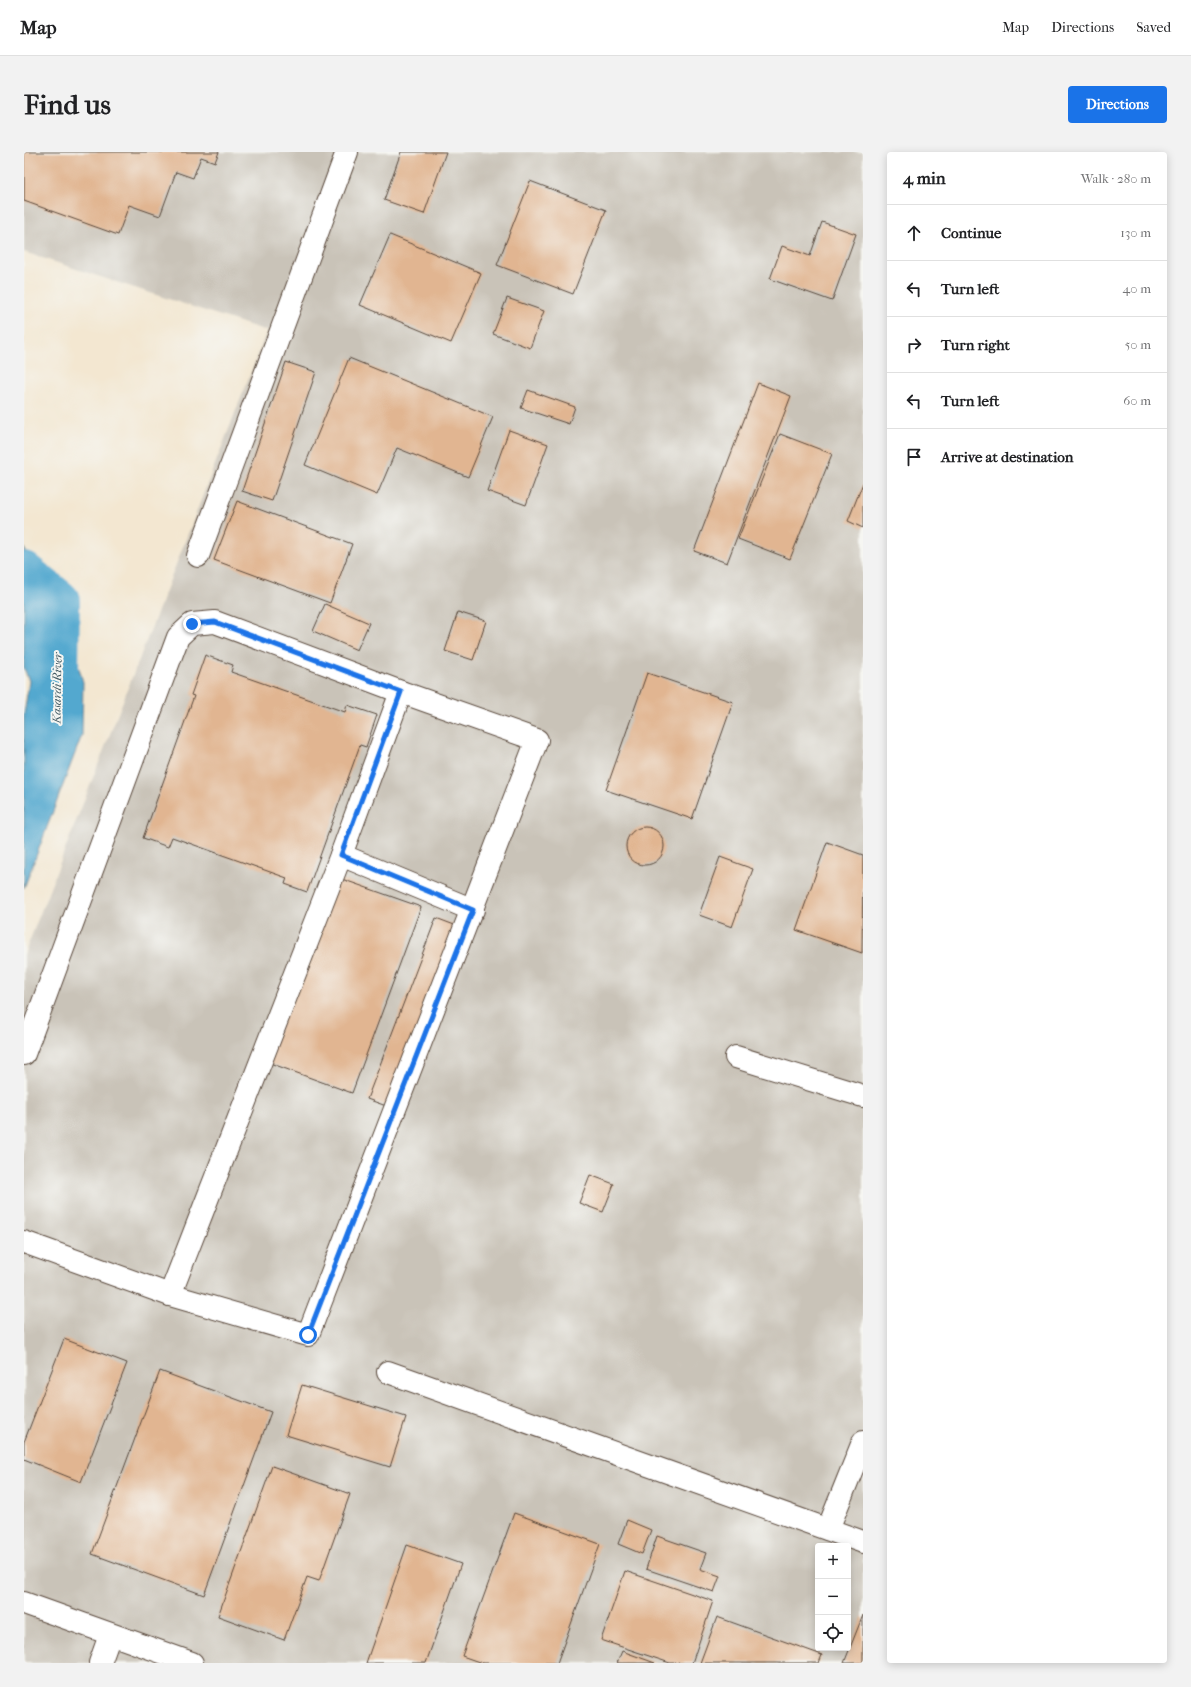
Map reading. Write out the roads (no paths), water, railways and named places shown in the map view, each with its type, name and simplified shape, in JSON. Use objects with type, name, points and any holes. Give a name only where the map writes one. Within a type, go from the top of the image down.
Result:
[{"type":"street","points":[[198,556],[347,152]]},
{"type":"street","points":[[24,1054],[178,636],[192,624],[215,622],[401,692],[537,740],[473,910],[308,1335],[170,1295],[24,1242]]},
{"type":"street","points":[[170,1295],[341,855],[401,692]]},
{"type":"street","points":[[341,855],[473,910]]},
{"type":"street","points":[[736,1057],[863,1096]]},
{"type":"street","points":[[388,1372],[863,1542]]},
{"type":"street","points":[[828,1529],[863,1442]]},
{"type":"street","points":[[24,1603],[110,1635],[192,1663]]},
{"type":"street","points":[[100,1663],[110,1635]]},
{"type":"water","points":[[24,548],[67,627],[83,682],[82,735],[24,888],[24,715],[29,681],[24,668]]},
{"type":"waterway","name":"Kasardi River","points":[[24,573],[59,601],[58,669]]}]
